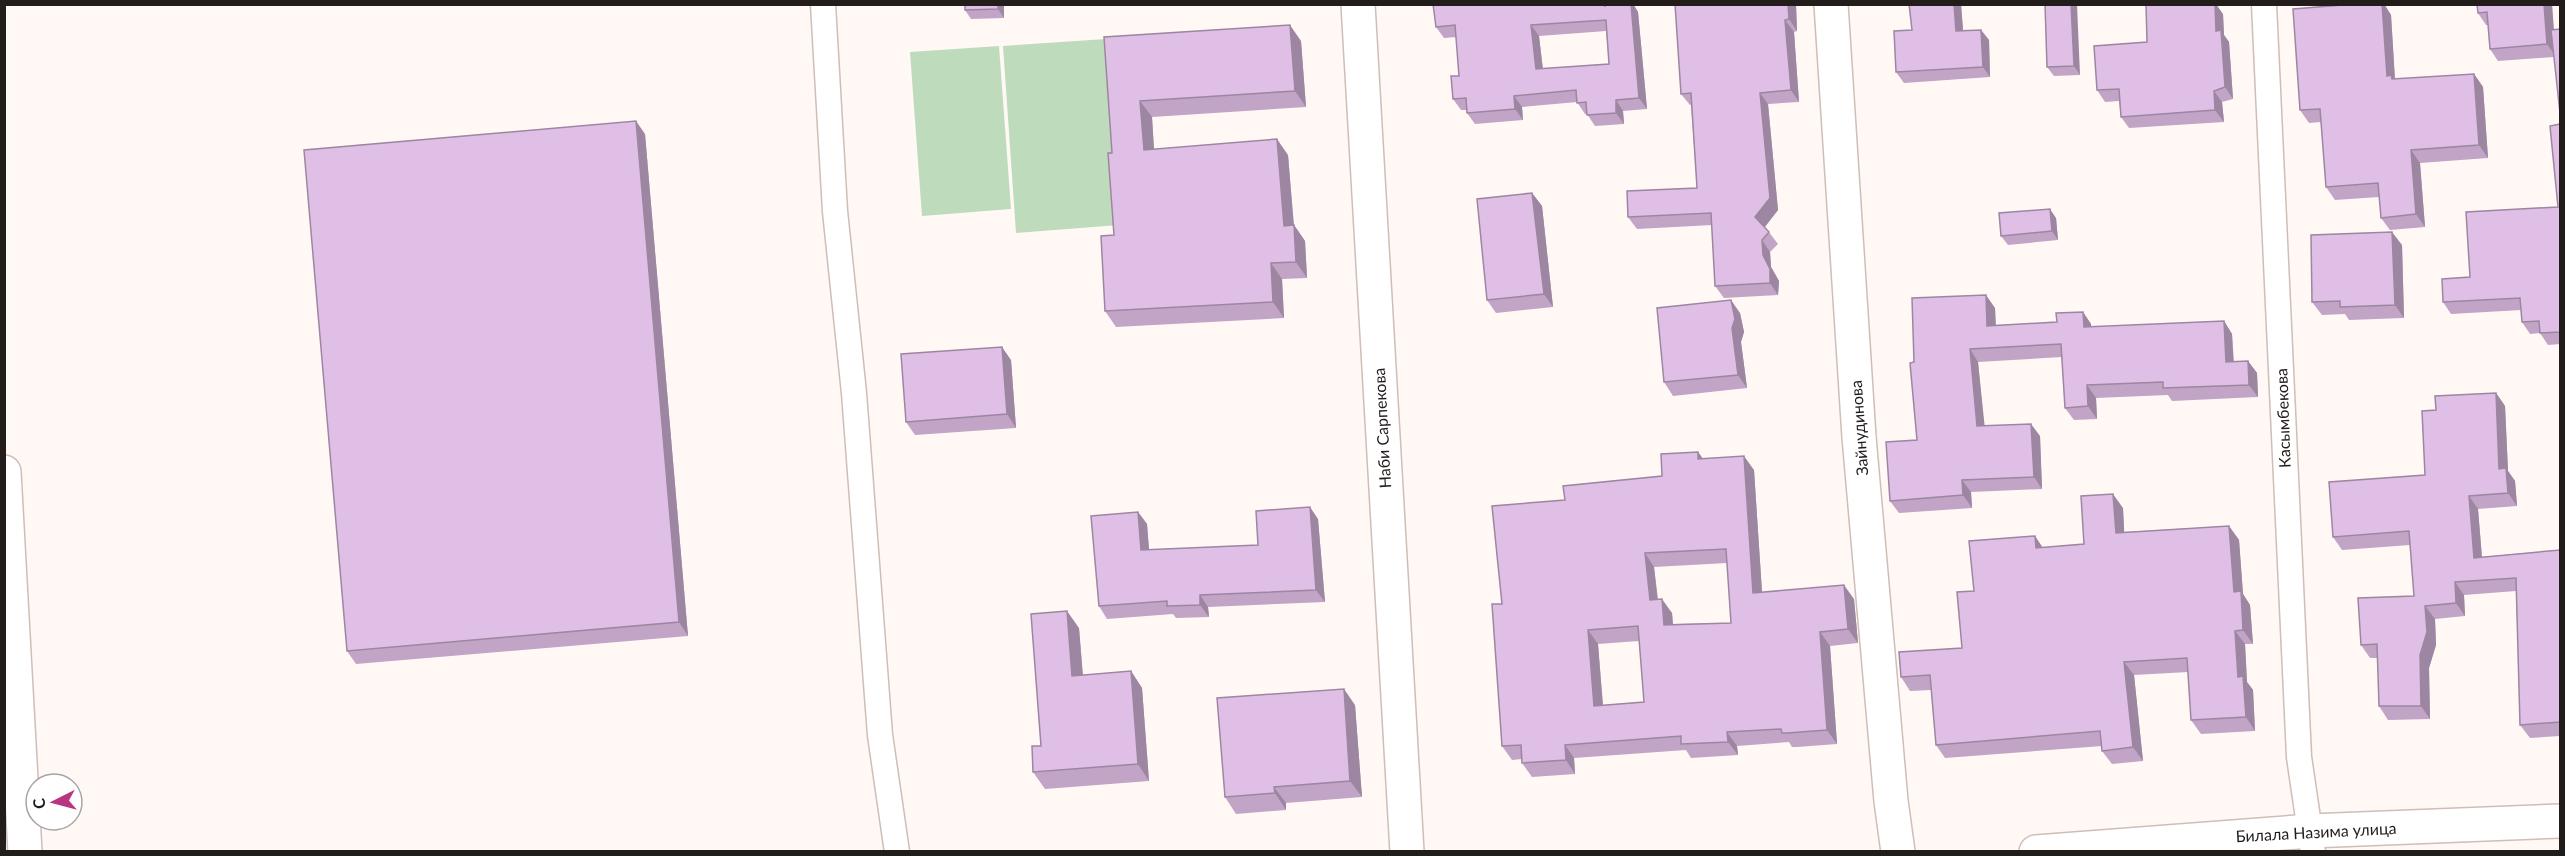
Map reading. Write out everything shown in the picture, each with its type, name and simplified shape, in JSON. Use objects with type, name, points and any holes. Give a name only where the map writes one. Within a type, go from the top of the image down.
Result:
[{"type":"street","points":[[823,4],[835,211],[854,393],[880,735],[897,852]]},
{"type":"street","name":"Наби Сарпекова","points":[[1358,4],[1407,852]]},
{"type":"street","name":"Зайнудинова","points":[[1831,4],[1859,437],[1891,801],[1898,852]]},
{"type":"street","name":"Касымбекова","points":[[2264,4],[2299,757],[2312,841]]},
{"type":"street","points":[[4,472],[25,852]]},
{"type":"street","name":"Билала Назима улица","points":[[2036,852],[2312,841],[2560,821]]},
{"type":"green space","points":[[1106,39],[1119,225],[1016,233],[1003,46]]},
{"type":"green space","points":[[999,46],[1011,209],[922,216],[910,52]]},
{"type":"building","points":[[965,4],[998,4],[998,9],[965,10]]},
{"type":"building","points":[[1433,4],[1631,4],[1639,98],[1616,100],[1616,113],[1587,115],[1586,102],[1577,103],[1576,90],[1514,96],[1515,109],[1467,113],[1466,98],[1453,99],[1451,76],[1459,76],[1455,25],[1436,27]],"holes":[[[1606,20],[1609,64],[1536,69],[1531,25]]]},
{"type":"building","points":[[1675,4],[1788,4],[1789,19],[1785,20],[1791,90],[1760,93],[1770,198],[1755,217],[1769,232],[1762,240],[1763,255],[1770,269],[1770,283],[1715,286],[1711,213],[1628,217],[1627,191],[1697,188],[1691,93],[1681,94]]},
{"type":"building","points":[[1909,4],[1954,4],[1956,31],[1981,30],[1983,67],[1896,72],[1894,31],[1912,30]]},
{"type":"building","points":[[2045,4],[2071,4],[2074,66],[2047,67]]},
{"type":"building","points":[[2146,4],[2215,4],[2216,31],[2221,30],[2225,87],[2214,91],[2215,110],[2121,117],[2119,89],[2097,90],[2094,46],[2147,42]]},
{"type":"building","points":[[2382,4],[2387,76],[2391,75],[2392,79],[2474,74],[2479,145],[2411,150],[2416,214],[2381,218],[2378,183],[2326,187],[2320,109],[2300,110],[2293,9]]},
{"type":"building","points":[[2477,4],[2544,4],[2547,44],[2490,49],[2487,12],[2478,13]]},
{"type":"building","points":[[1290,25],[1295,91],[1140,101],[1144,150],[1277,139],[1284,226],[1294,225],[1296,262],[1271,263],[1273,302],[1105,311],[1101,236],[1114,235],[1108,153],[1112,153],[1104,37]]},
{"type":"building","points":[[2560,29],[2560,113],[2551,30]]},
{"type":"building","points":[[636,121],[679,622],[347,651],[304,150]]},
{"type":"building","points":[[2560,124],[2560,332],[2540,333],[2539,321],[2522,322],[2520,298],[2443,302],[2442,279],[2470,277],[2466,212],[2558,207],[2550,126]]},
{"type":"building","points":[[1532,193],[1544,294],[1487,300],[1477,199]]},
{"type":"building","points":[[2050,209],[2052,231],[2001,236],[1999,213]]},
{"type":"building","points":[[2392,232],[2395,305],[2340,307],[2340,301],[2312,302],[2311,235]]},
{"type":"building","points":[[1986,295],[1987,326],[2057,322],[2056,313],[2083,312],[2084,327],[2224,321],[2226,362],[2248,361],[2249,385],[2163,388],[2163,382],[2087,385],[2088,406],[2065,408],[2061,344],[1970,349],[1977,426],[2031,424],[2034,477],[1962,480],[1963,495],[1890,501],[1886,442],[1917,440],[1910,363],[1914,362],[1912,298]]},
{"type":"building","points":[[1731,300],[1735,319],[1732,328],[1738,375],[1664,382],[1657,308]]},
{"type":"building","points":[[1002,347],[1007,414],[906,422],[901,354]]},
{"type":"building","points":[[2496,393],[2499,469],[2506,468],[2508,493],[2469,496],[2474,558],[2560,550],[2560,722],[2520,725],[2516,578],[2455,582],[2456,603],[2425,606],[2427,632],[2420,655],[2421,706],[2379,706],[2377,644],[2361,645],[2358,598],[2414,596],[2409,531],[2333,537],[2329,482],[2425,475],[2422,411],[2436,410],[2435,396]]},
{"type":"building","points":[[1698,452],[1698,459],[1744,456],[1753,593],[1844,585],[1848,629],[1820,632],[1827,730],[1787,733],[1782,733],[1781,729],[1727,732],[1728,742],[1681,744],[1681,736],[1565,745],[1566,760],[1522,763],[1521,745],[1502,746],[1492,604],[1502,604],[1492,506],[1565,500],[1563,486],[1662,476],[1661,454]],"holes":[[[1726,549],[1731,623],[1664,625],[1662,599],[1650,600],[1645,553]],[[1638,626],[1644,702],[1594,706],[1588,630]]]},
{"type":"building","points":[[2113,494],[2116,533],[2229,526],[2234,592],[2241,591],[2243,630],[2235,631],[2238,677],[2243,676],[2246,717],[2191,720],[2187,658],[2124,662],[2133,747],[2102,751],[2100,731],[1936,745],[1930,675],[1901,677],[1899,652],[1962,648],[1957,592],[1974,591],[1969,541],[2035,536],[2036,548],[2084,544],[2081,496]]},
{"type":"building","points":[[1310,507],[1316,590],[1200,595],[1200,605],[1167,606],[1167,601],[1099,606],[1091,516],[1138,512],[1141,550],[1258,545],[1256,511]]},
{"type":"building","points":[[1067,611],[1072,676],[1131,671],[1138,764],[1033,772],[1032,746],[1041,746],[1031,614]]},
{"type":"building","points":[[1344,689],[1350,781],[1274,787],[1275,793],[1225,797],[1217,698]]}]
